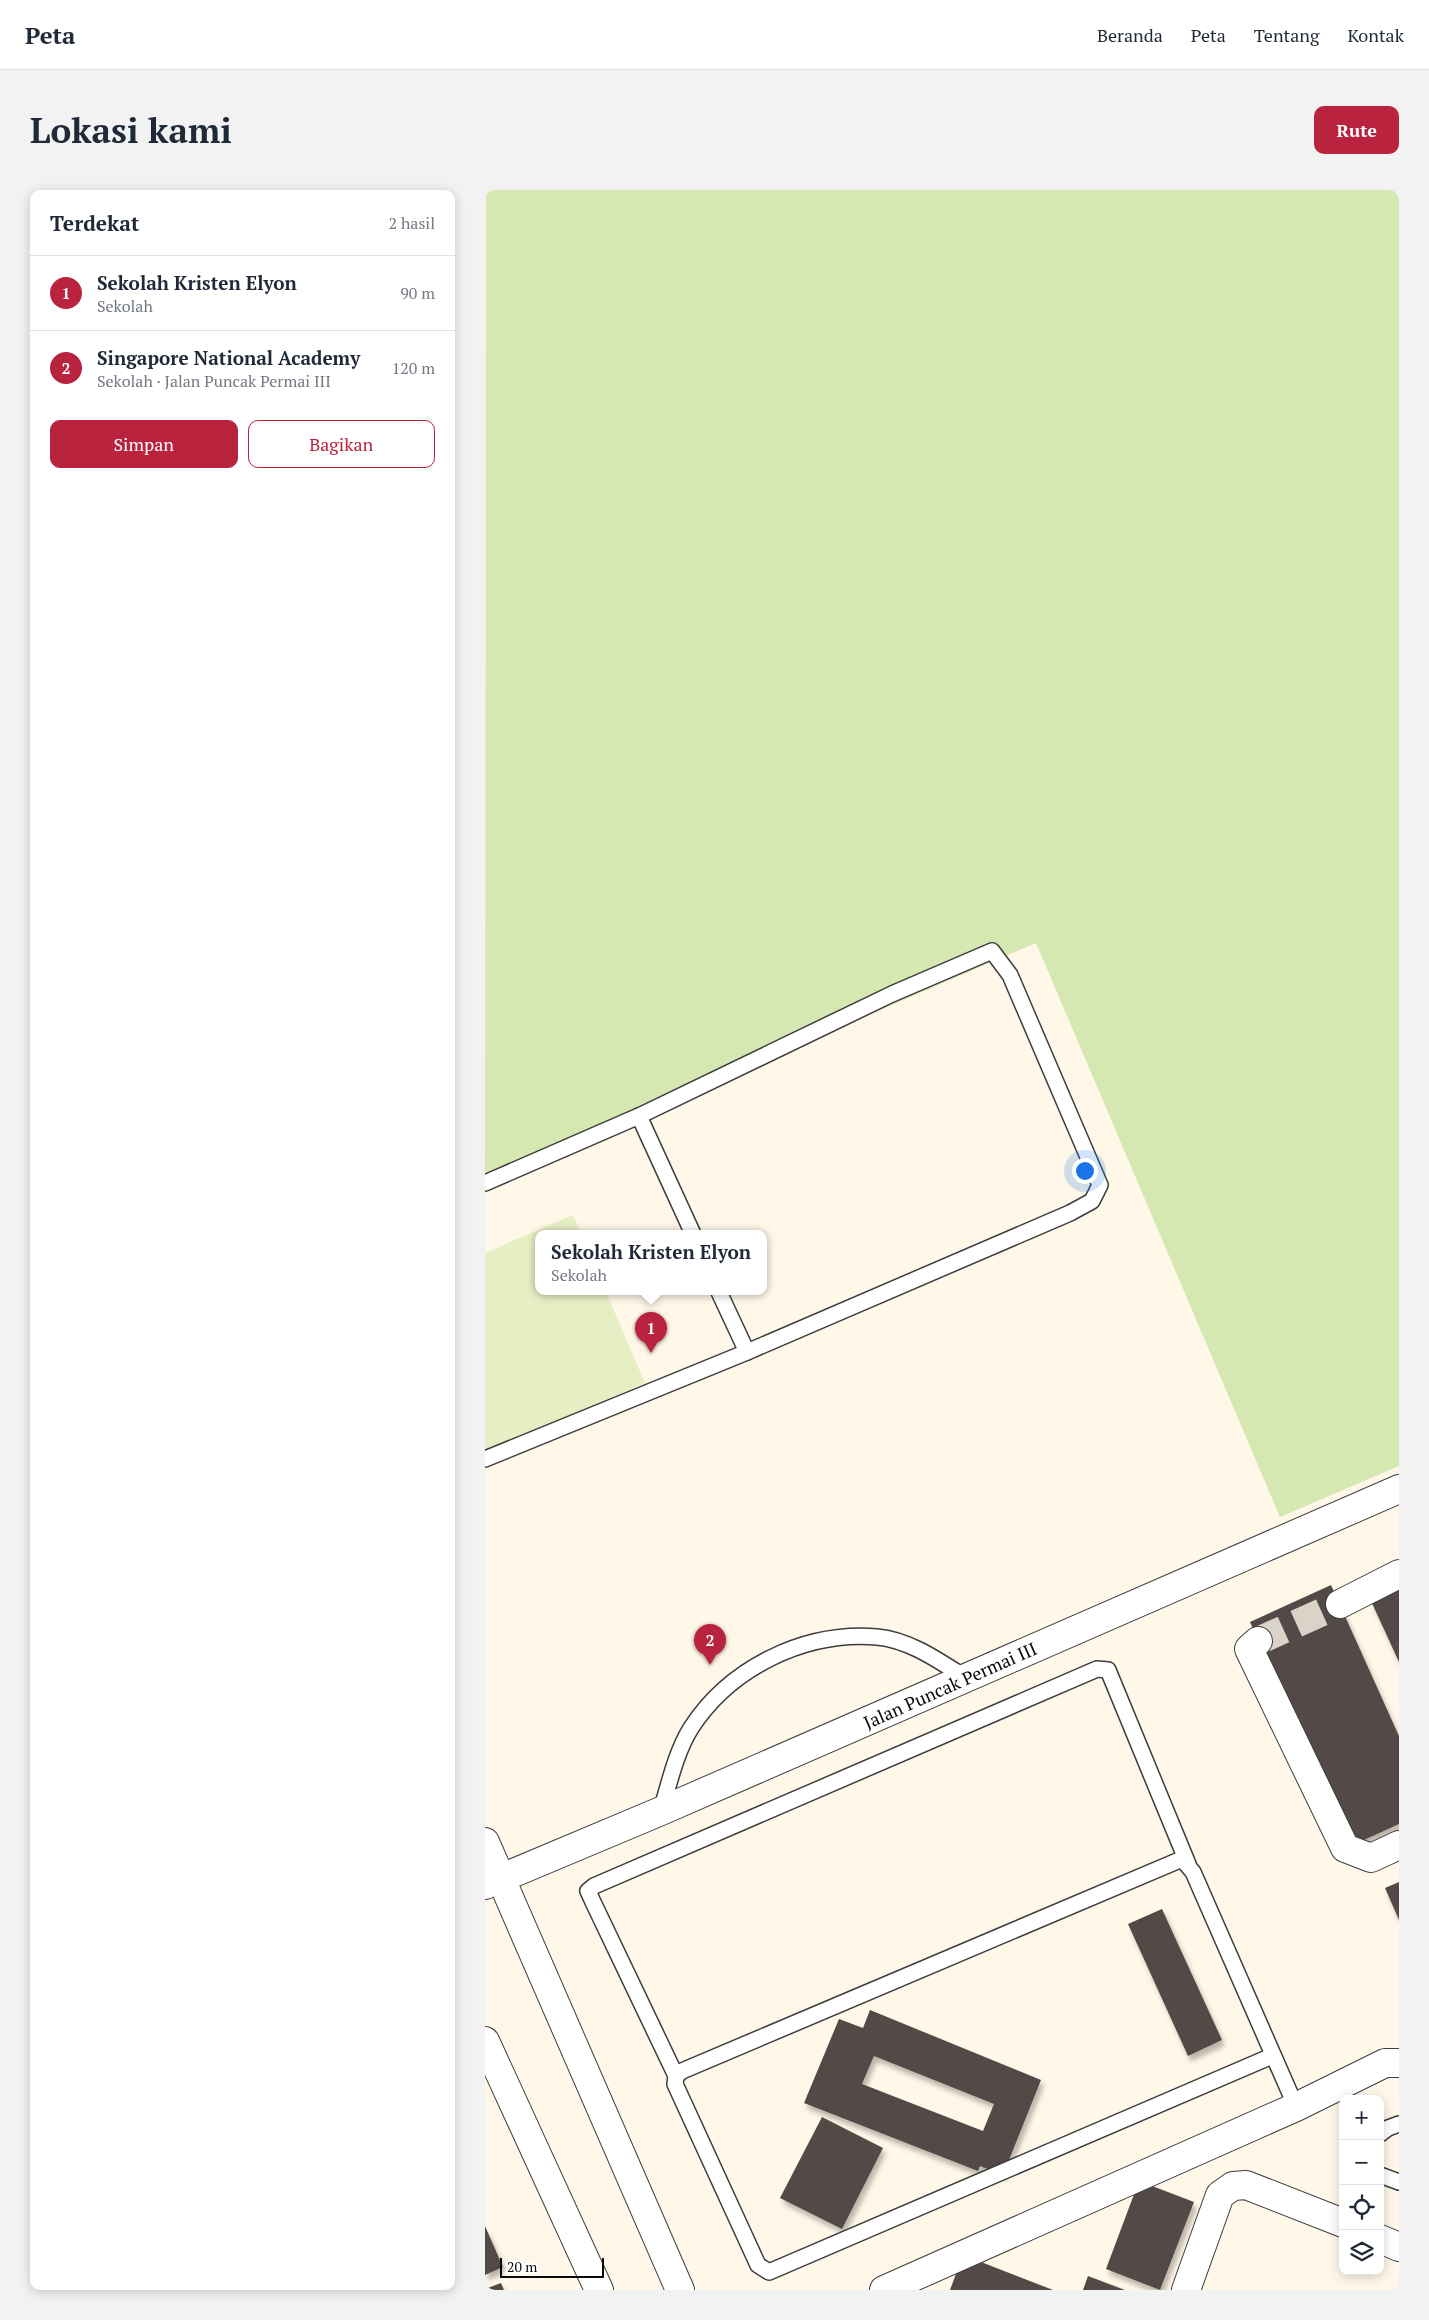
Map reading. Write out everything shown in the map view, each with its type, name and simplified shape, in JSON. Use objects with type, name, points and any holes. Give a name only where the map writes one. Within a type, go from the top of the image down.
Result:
[{"type":"street","name":"Jalan Puncak Permai III","points":[[493,1882],[661,1811],[1399,1489]]},
{"type":"street","points":[[1340,1604],[1399,1574]]},
{"type":"street","points":[[1259,1641],[1249,1649],[1345,1848],[1371,1858],[1399,1845]]},
{"type":"street","points":[[485,1842],[493,1882],[680,2290]]},
{"type":"street","points":[[485,2042],[599,2290]]},
{"type":"street","points":[[884,2290],[1296,2107],[1385,2063],[1399,2063]]},
{"type":"street","points":[[1186,2290],[1220,2195],[1233,2186],[1246,2185],[1339,2220]]},
{"type":"street","points":[[1384,2241],[1399,2247]]},
{"type":"lane","points":[[485,1183],[639,1116],[892,994],[992,951],[1011,975],[1100,1185],[1092,1201],[1069,1213],[747,1352],[485,1459]]},
{"type":"lane","points":[[639,1116],[691,1230]]},
{"type":"lane","points":[[720,1295],[747,1352]]},
{"type":"lane","points":[[661,1811],[676,1762],[690,1730],[717,1693],[779,1652],[829,1639],[877,1637],[907,1645],[925,1653],[966,1678]]},
{"type":"lane","points":[[677,2076],[588,1891],[594,1886],[1097,1669],[1108,1670],[1188,1864],[1296,2107]]},
{"type":"lane","points":[[1188,1864],[1182,1859],[682,2071],[677,2076],[675,2084],[758,2265],[769,2272],[1272,2056]]},
{"type":"lane","points":[[1384,2131],[1399,2124]]},
{"type":"lane","points":[[1384,2176],[1399,2182]]},
{"type":"green space","points":[[486,190],[1399,190],[1399,1466],[1280,1517],[1036,943],[485,1180]]},
{"type":"green space","points":[[573,1215],[579,1230],[538,1230]]},
{"type":"green space","points":[[535,1231],[535,1295],[607,1295],[645,1383],[485,1452],[485,1253]]},
{"type":"building","points":[[1331,1585],[1399,1736],[1399,1824],[1351,1846],[1250,1622]]},
{"type":"building","points":[[1399,1588],[1399,1662],[1371,1601]]},
{"type":"building","points":[[1399,1882],[1399,1920],[1385,1888]]},
{"type":"building","points":[[1162,1909],[1222,2040],[1188,2056],[1128,1924]]},
{"type":"building","points":[[870,2010],[1041,2080],[1003,2175],[980,2166],[978,2171],[804,2103],[839,2019],[863,2028]],"holes":[[[874,2056],[994,2104],[983,2131],[862,2084]]]},
{"type":"building","points":[[822,2117],[883,2148],[842,2229],[780,2198]]},
{"type":"building","points":[[1139,2181],[1194,2202],[1160,2290],[1106,2269]]},
{"type":"building","points":[[485,2226],[503,2267],[485,2275]]},
{"type":"building","points":[[963,2255],[1053,2290],[950,2290]]},
{"type":"building","points":[[1088,2276],[1125,2290],[1083,2290]]},
{"type":"building","points":[[501,2283],[504,2290],[485,2290],[485,2289]]},
{"type":"tunnel","points":[[1258,1641],[1340,1604]]},
{"type":"place","name":"Sekolah Kristen Elyon","points":[[651,1353]]},
{"type":"place","name":"Singapore National Academy","points":[[710,1665]]}]
